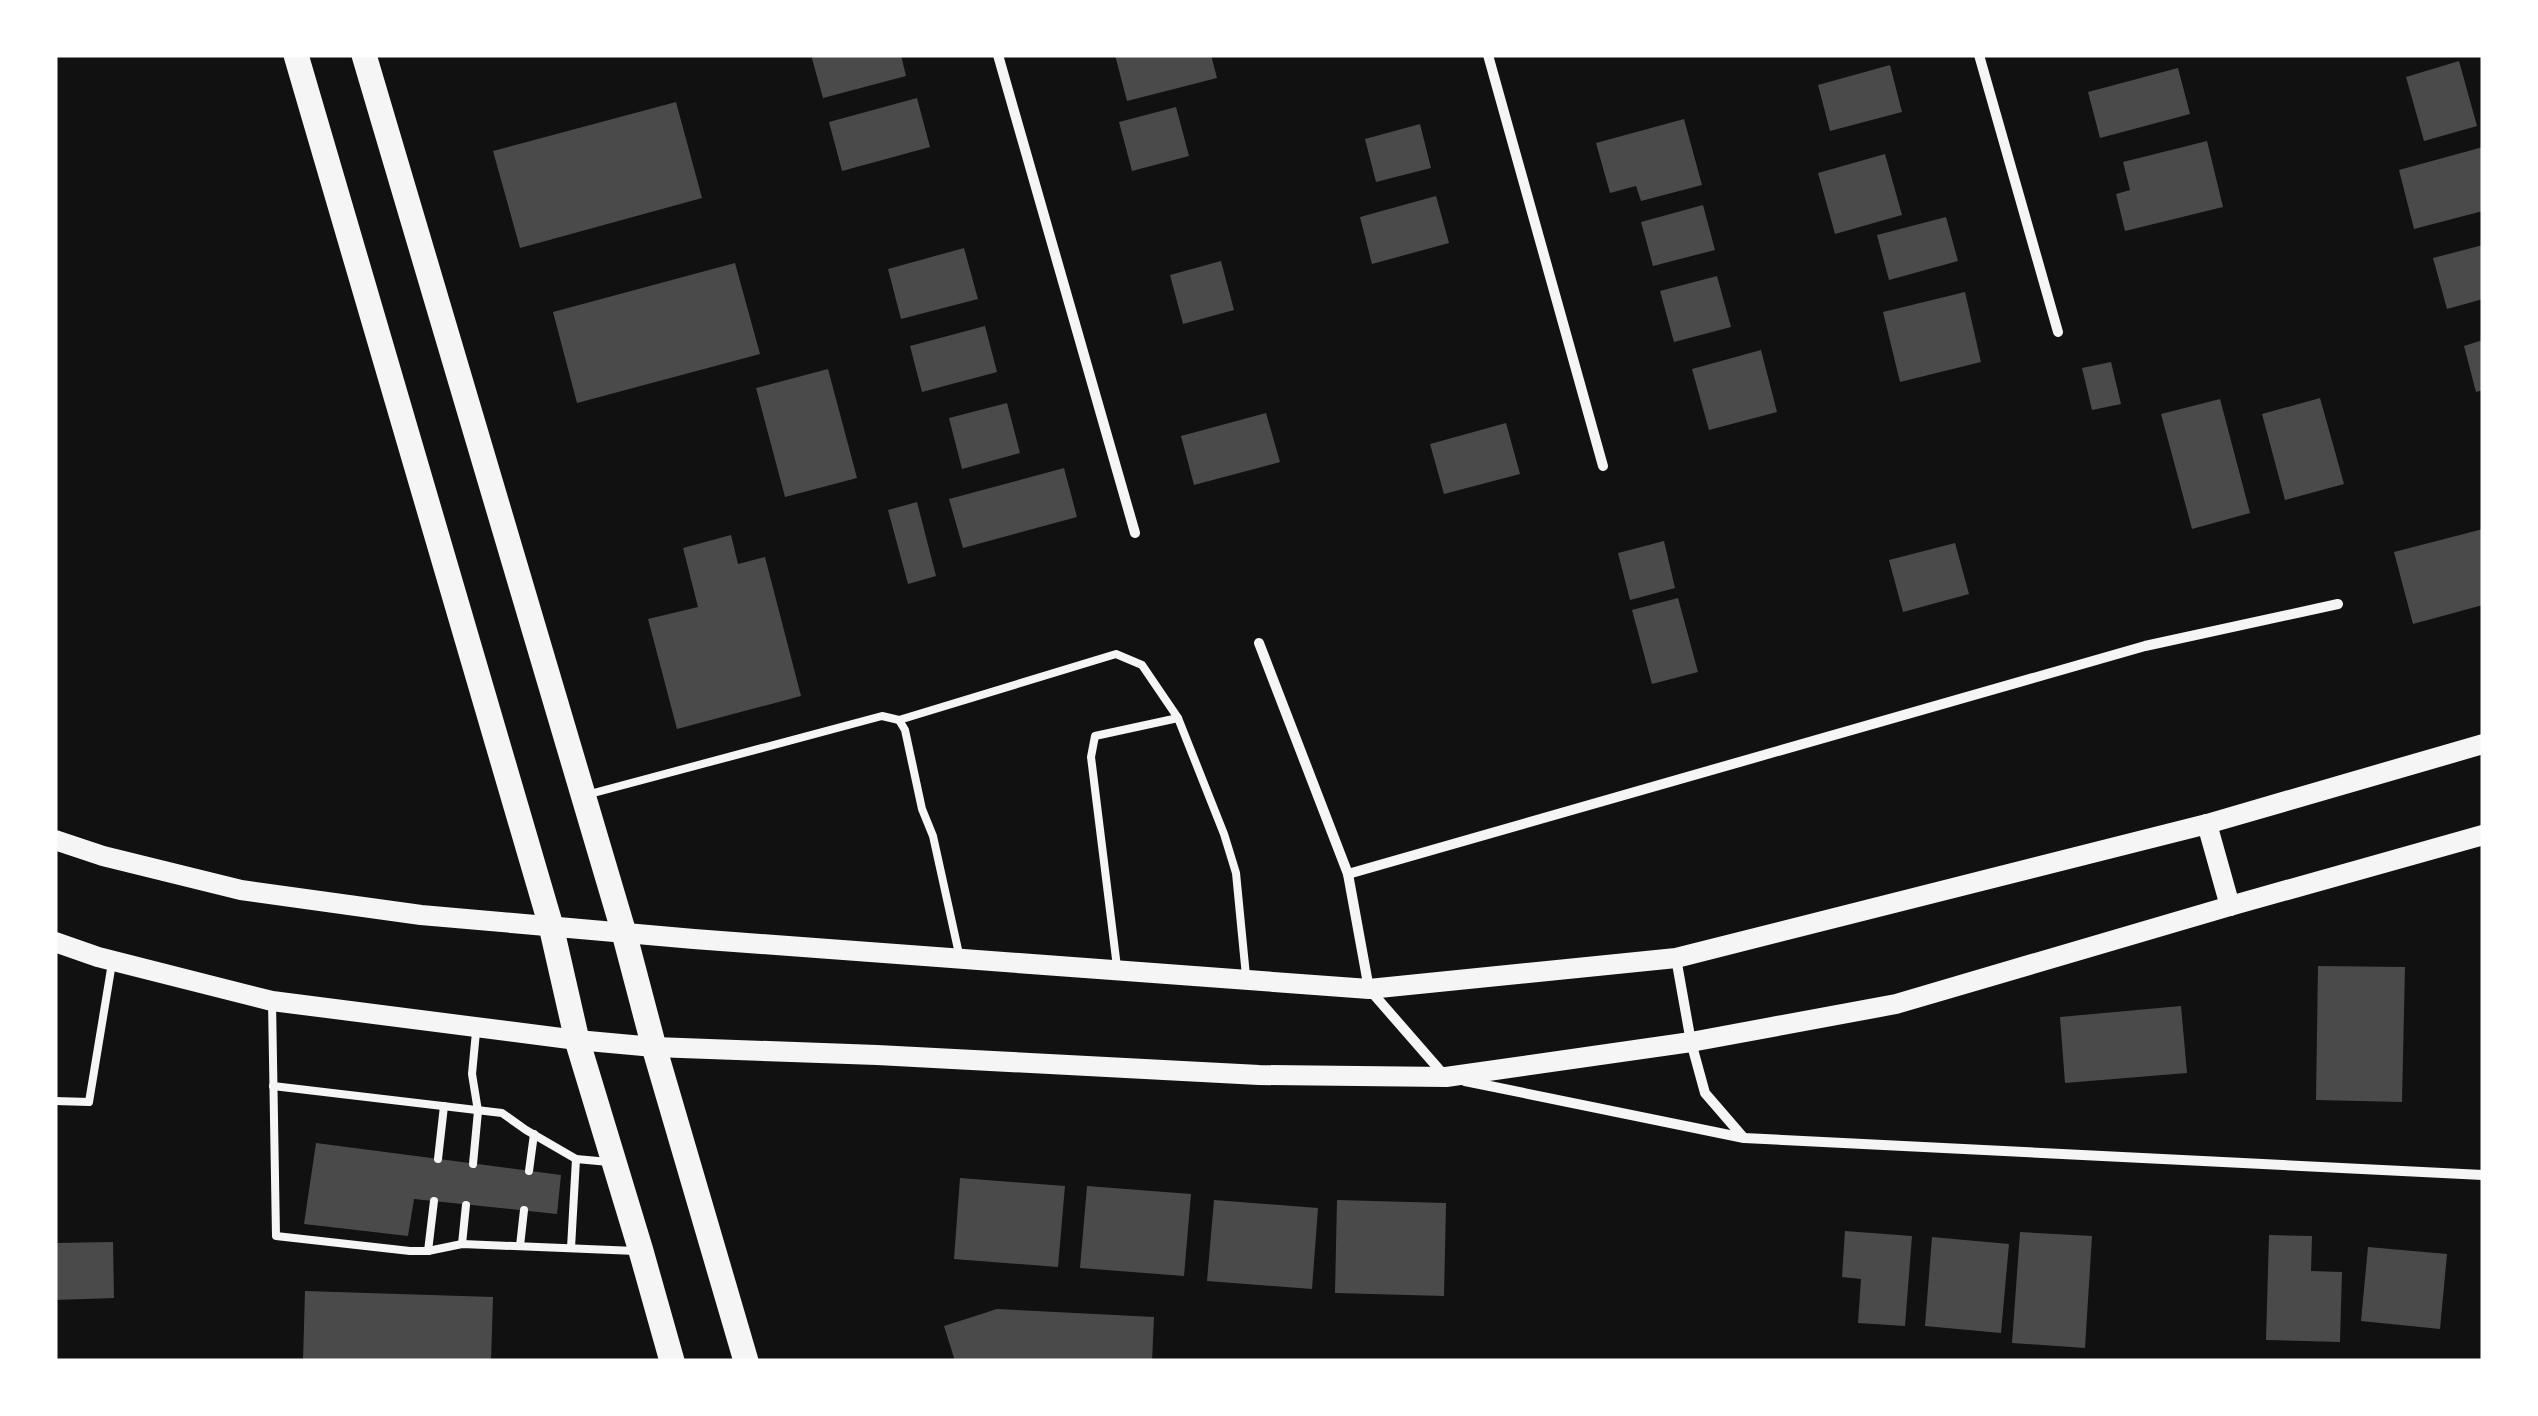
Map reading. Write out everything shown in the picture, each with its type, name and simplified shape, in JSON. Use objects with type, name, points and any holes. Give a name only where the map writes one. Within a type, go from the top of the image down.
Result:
[{"type":"main road","points":[[296,55],[551,926],[576,1040],[641,1251],[666,1354]]},
{"type":"main road","points":[[364,55],[624,933],[746,1361]]},
{"type":"main road","points":[[55,840],[241,890],[421,915],[1369,989],[1676,958],[2207,824],[2483,744]]},
{"type":"main road","points":[[2207,824],[2230,906]]},
{"type":"main road","points":[[55,942],[272,1001],[576,1040],[1259,1075],[1446,1077],[1691,1042],[1896,1004],[2483,836]]},
{"type":"street","points":[[998,55],[1135,533]]},
{"type":"street","points":[[1488,55],[1603,466]]},
{"type":"street","points":[[1979,55],[2058,332]]},
{"type":"street","points":[[1348,874],[2145,646],[2338,604]]},
{"type":"street","points":[[1259,643],[1348,874],[1369,989],[1446,1077],[1744,1138],[2483,1174]]},
{"type":"street","points":[[1676,958],[1705,1093],[1744,1138]]},
{"type":"lane","points":[[583,795],[882,716],[899,720],[1116,654],[1142,665],[1178,718],[1236,873],[1246,980]]},
{"type":"lane","points":[[1118,970],[1091,756],[1095,736],[1178,718]]},
{"type":"lane","points":[[899,720],[933,836],[960,959]]},
{"type":"lane","points":[[55,1100],[89,1102],[112,960]]},
{"type":"lane","points":[[272,1001],[276,1236],[410,1251],[462,1244],[641,1251]]},
{"type":"lane","points":[[473,1164],[478,1111],[472,1074],[477,1027]]},
{"type":"lane","points":[[274,1086],[502,1113],[576,1158],[614,1162]]},
{"type":"lane","points":[[438,1159],[444,1106]]},
{"type":"lane","points":[[529,1171],[534,1134]]},
{"type":"lane","points":[[571,1248],[576,1158]]},
{"type":"lane","points":[[428,1251],[434,1201]]},
{"type":"lane","points":[[462,1244],[466,1204]]},
{"type":"lane","points":[[520,1246],[524,1210]]},
{"type":"building","points":[[811,55],[901,55],[906,76],[823,98]]},
{"type":"building","points":[[1115,55],[1211,55],[1217,78],[1127,101]]},
{"type":"building","points":[[2459,61],[2477,126],[2424,141],[2406,77]]},
{"type":"building","points":[[1890,65],[1902,112],[1830,131],[1818,85]]},
{"type":"building","points":[[2178,68],[2190,114],[2100,138],[2088,92]]},
{"type":"building","points":[[917,98],[930,147],[842,171],[829,122]]},
{"type":"building","points":[[676,102],[702,198],[520,248],[493,151]]},
{"type":"building","points":[[1176,107],[1189,156],[1132,171],[1119,122]]},
{"type":"building","points":[[1684,119],[1702,185],[1641,201],[1636,186],[1610,193],[1596,143]]},
{"type":"building","points":[[1420,124],[1431,168],[1376,182],[1365,139]]},
{"type":"building","points":[[2207,141],[2223,207],[2125,231],[2116,194],[2130,190],[2123,162]]},
{"type":"building","points":[[2483,147],[2483,211],[2414,229],[2399,170]]},
{"type":"building","points":[[1885,154],[1902,215],[1835,234],[1818,173]]},
{"type":"building","points":[[1436,196],[1449,243],[1372,264],[1360,217]]},
{"type":"building","points":[[1703,205],[1715,250],[1653,266],[1641,222]]},
{"type":"building","points":[[1946,217],[1958,261],[1889,280],[1877,235]]},
{"type":"building","points":[[2483,245],[2483,299],[2447,309],[2433,258]]},
{"type":"building","points":[[964,248],[978,299],[901,319],[888,269]]},
{"type":"building","points":[[1221,261],[1234,310],[1183,324],[1170,275]]},
{"type":"building","points":[[735,263],[760,354],[577,403],[553,312]]},
{"type":"building","points":[[1717,276],[1731,327],[1674,342],[1660,291]]},
{"type":"building","points":[[1965,292],[1981,362],[1900,382],[1883,312]]},
{"type":"building","points":[[985,326],[997,372],[922,392],[910,346]]},
{"type":"building","points":[[2483,340],[2483,390],[2476,392],[2464,346]]},
{"type":"building","points":[[1761,350],[1777,412],[1709,430],[1692,369]]},
{"type":"building","points":[[2111,362],[2121,404],[2092,410],[2082,368]]},
{"type":"building","points":[[828,369],[857,478],[785,497],[756,388]]},
{"type":"building","points":[[2320,398],[2344,484],[2285,500],[2262,414]]},
{"type":"building","points":[[2220,399],[2250,513],[2192,529],[2161,414]]},
{"type":"building","points":[[1007,403],[1020,453],[962,469],[949,418]]},
{"type":"building","points":[[1266,413],[1280,462],[1194,485],[1181,436]]},
{"type":"building","points":[[1506,423],[1520,474],[1444,494],[1430,444]]},
{"type":"building","points":[[1064,468],[1077,517],[963,548],[949,499]]},
{"type":"building","points":[[917,502],[936,576],[908,584],[888,510]]},
{"type":"building","points":[[2483,529],[2483,605],[2413,624],[2394,552]]},
{"type":"building","points":[[731,535],[738,564],[765,557],[801,696],[677,729],[648,619],[698,607],[683,548]]},
{"type":"building","points":[[1664,541],[1675,588],[1630,600],[1618,553]]},
{"type":"building","points":[[1955,543],[1969,594],[1903,612],[1889,560]]},
{"type":"building","points":[[1678,598],[1698,672],[1652,684],[1632,610]]},
{"type":"building","points":[[2318,966],[2405,967],[2402,1102],[2316,1100]]},
{"type":"building","points":[[2181,1006],[2187,1073],[2065,1083],[2060,1017]]},
{"type":"building","points":[[316,1143],[561,1175],[557,1214],[414,1199],[408,1236],[304,1224]]},
{"type":"building","points":[[960,1178],[1065,1186],[1058,1267],[954,1259]]},
{"type":"building","points":[[1087,1186],[1191,1194],[1184,1276],[1080,1268]]},
{"type":"building","points":[[1214,1200],[1318,1208],[1312,1289],[1207,1281]]},
{"type":"building","points":[[1337,1200],[1446,1203],[1444,1296],[1335,1293]]},
{"type":"building","points":[[1845,1231],[1912,1236],[1905,1326],[1858,1323],[1861,1279],[1842,1277]]},
{"type":"building","points":[[2020,1232],[2092,1236],[2085,1348],[2012,1343]]},
{"type":"building","points":[[2269,1235],[2312,1236],[2311,1271],[2342,1272],[2340,1342],[2266,1340]]},
{"type":"building","points":[[1932,1237],[2009,1244],[2001,1333],[1925,1326]]},
{"type":"building","points":[[113,1242],[114,1298],[55,1300],[55,1243]]},
{"type":"building","points":[[2368,1247],[2447,1254],[2440,1329],[2361,1321]]},
{"type":"building","points":[[305,1291],[493,1297],[491,1361],[303,1361]]},
{"type":"building","points":[[997,1309],[1154,1317],[1152,1361],[955,1361],[944,1326]]}]
